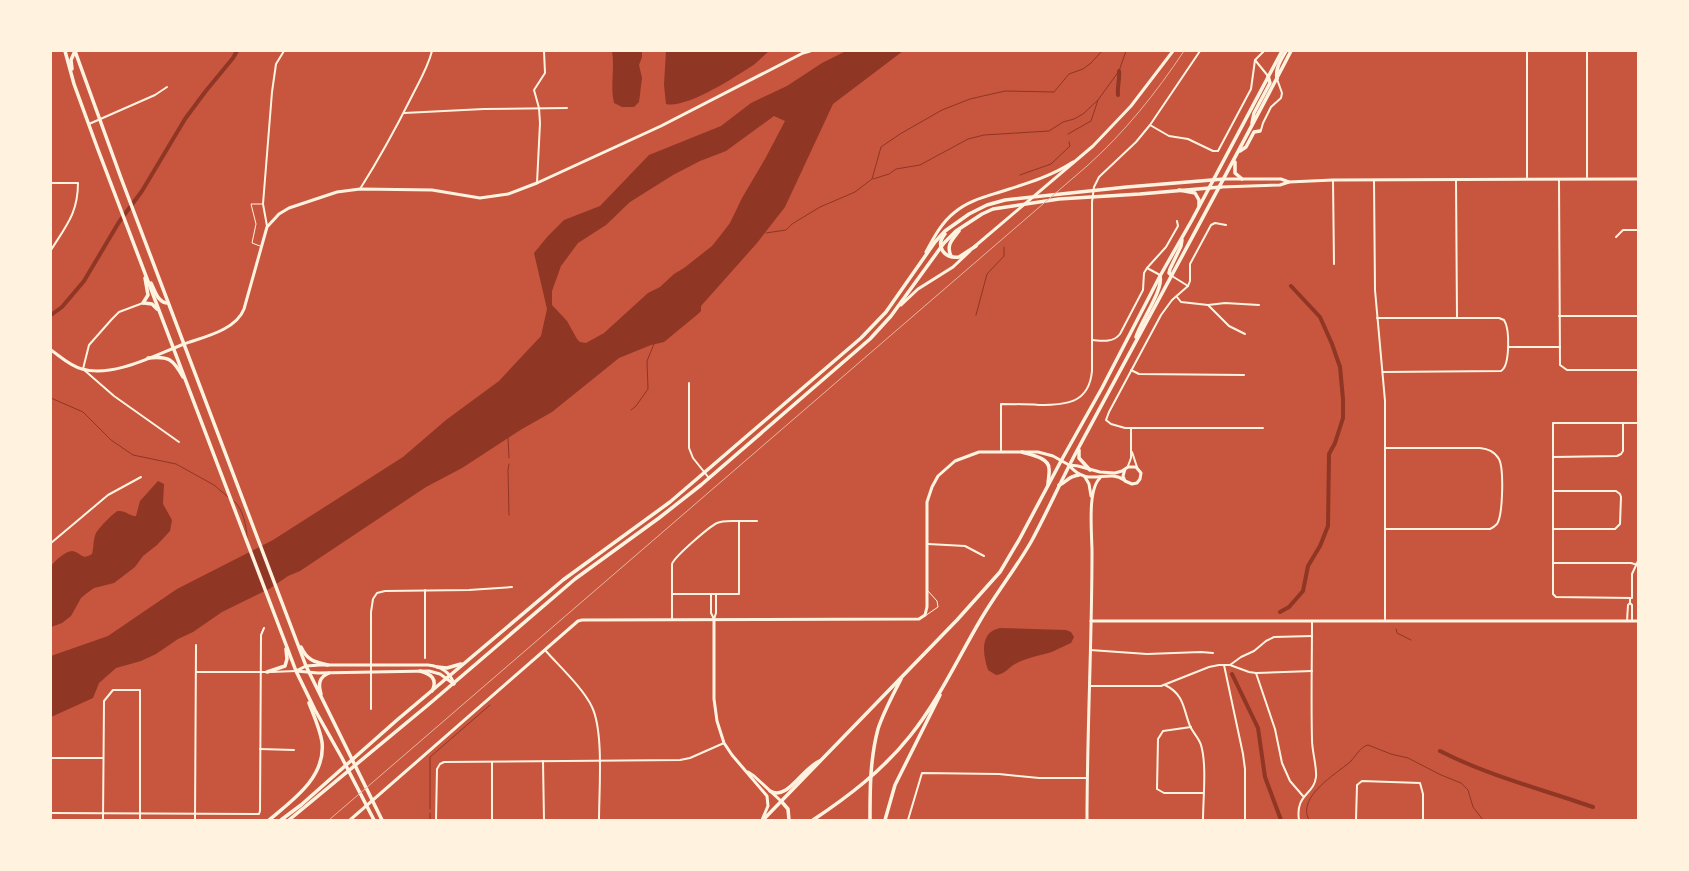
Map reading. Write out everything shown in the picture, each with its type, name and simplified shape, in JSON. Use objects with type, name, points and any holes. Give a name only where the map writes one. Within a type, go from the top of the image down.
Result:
[{"type":"main road","points":[[65,51],[76,90],[320,735],[322,746],[321,759],[317,771],[310,782],[269,820]]},
{"type":"main road","points":[[75,51],[72,56],[71,63],[76,90]]},
{"type":"main road","points":[[75,51],[99,120],[306,666],[382,820]]},
{"type":"main road","points":[[763,820],[991,584],[1016,546],[1282,51]]},
{"type":"main road","points":[[1277,79],[1276,73],[1278,66],[1286,51]]},
{"type":"main road","points":[[885,820],[895,785],[944,687],[987,610],[1030,543],[1079,446],[1171,275],[1221,186],[1291,51]]},
{"type":"main road","points":[[1251,129],[1254,113],[1270,83],[1268,76]]},
{"type":"main road","points":[[1239,151],[1246,147],[1254,132],[1260,132]]},
{"type":"main road","points":[[1236,156],[1234,171],[1236,175],[1242,179]]},
{"type":"main road","points":[[281,820],[307,800],[430,692],[577,569],[670,502],[705,473],[866,334],[893,302],[940,235],[969,214],[987,205],[1005,200],[1224,179]]},
{"type":"main road","points":[[289,820],[454,684],[575,579],[659,518],[709,478],[874,336],[897,308],[940,247],[966,224],[993,209],[1059,199],[1140,194],[1221,186]]},
{"type":"main road","points":[[1179,190],[1193,192],[1198,197],[1199,206],[1192,220]]},
{"type":"main road","points":[[951,256],[949,249],[950,243],[966,224]]},
{"type":"main road","points":[[953,226],[943,236],[940,243],[940,247],[944,253],[956,258],[962,256],[976,246]]},
{"type":"main road","points":[[1171,275],[1169,273],[1170,269],[1181,246],[1183,236]]},
{"type":"main road","points":[[141,262],[160,300],[163,303],[168,303]]},
{"type":"main road","points":[[141,262],[149,292],[147,300],[143,304]]},
{"type":"main road","points":[[1133,346],[1142,319],[1160,288],[1160,276]]},
{"type":"main road","points":[[143,304],[150,303],[155,305],[163,319]]},
{"type":"main road","points":[[148,358],[162,357],[172,361],[177,366],[189,388]]},
{"type":"main road","points":[[821,373],[825,378]]},
{"type":"main road","points":[[1079,446],[1079,458],[1090,470]]},
{"type":"main road","points":[[1022,452],[1039,458],[1047,463],[1050,470],[1048,487]]},
{"type":"main road","points":[[1059,485],[1069,477],[1081,475]]},
{"type":"main road","points":[[292,629],[308,658],[312,662],[328,665]]},
{"type":"main road","points":[[267,672],[283,667],[287,662],[281,631]]},
{"type":"main road","points":[[437,667],[453,668],[469,660]]},
{"type":"main road","points":[[420,671],[429,673],[434,679],[434,686],[430,692]]},
{"type":"main road","points":[[326,709],[319,686],[323,676],[329,673]]},
{"type":"main road","points":[[870,820],[870,774],[874,745],[884,714],[901,678]]},
{"type":"main road","points":[[303,687],[373,819]]},
{"type":"main road","points":[[813,820],[860,787],[878,771],[909,737],[944,687]]},
{"type":"main road","points":[[770,791],[776,794],[784,793],[810,767],[821,761]]},
{"type":"main road","points":[[781,802],[788,809],[789,820]]},
{"type":"street","points":[[267,227],[263,204],[272,92],[276,64],[284,51]]},
{"type":"street","points":[[360,188],[375,165],[404,113],[425,70],[432,51]]},
{"type":"street","points":[[537,183],[539,108],[534,90],[545,72],[544,51]]},
{"type":"street","points":[[51,350],[66,361],[83,369],[94,372],[113,371],[225,328],[238,319],[244,309],[267,227],[279,214],[296,205],[337,192],[360,188],[425,189],[487,198],[508,194],[537,183],[661,126],[803,53],[810,51]]},
{"type":"street","points":[[897,308],[922,286],[962,260],[976,246],[1083,156],[1131,106],[1173,51]]},
{"type":"street","points":[[1001,452],[1001,404],[1063,405],[1076,400],[1086,390],[1092,376],[1092,202],[1094,187],[1104,172],[1136,142],[1150,125],[1200,51]]},
{"type":"street","points":[[1150,125],[1169,136],[1188,139],[1213,151],[1218,151],[1251,89],[1255,60],[1264,51]]},
{"type":"street","points":[[1527,51],[1527,179]]},
{"type":"street","points":[[1587,51],[1587,179]]},
{"type":"street","points":[[1255,60],[1268,76]]},
{"type":"street","points":[[1260,132],[1271,107],[1281,98],[1282,93],[1277,79]]},
{"type":"street","points":[[89,124],[155,95],[167,87]]},
{"type":"street","points":[[404,113],[567,108]]},
{"type":"street","points":[[919,265],[944,223],[965,204],[1046,178],[1083,156]]},
{"type":"street","points":[[1224,179],[1281,179],[1289,182]]},
{"type":"street","points":[[1559,179],[1559,362],[1562,368],[1567,370],[1638,370]]},
{"type":"street","points":[[1221,186],[1274,185],[1289,182],[1333,180],[1638,179]]},
{"type":"street","points":[[1333,180],[1334,264]]},
{"type":"street","points":[[1374,180],[1375,290],[1383,372],[1385,448],[1385,621]]},
{"type":"street","points":[[1456,180],[1457,318]]},
{"type":"street","points":[[51,183],[78,183],[75,211],[51,250]]},
{"type":"street","points":[[1092,340],[1110,341],[1116,339],[1120,334],[1140,296],[1144,284],[1144,273],[1166,247],[1178,226],[1177,221]]},
{"type":"street","points":[[1226,225],[1215,223],[1211,225],[1190,264],[1191,275],[1188,286],[1166,307],[1161,315],[1106,420],[1111,424],[1120,427],[1131,428],[1263,428]]},
{"type":"street","points":[[1616,237],[1623,230],[1638,230]]},
{"type":"street","points":[[1147,268],[1160,276]]},
{"type":"street","points":[[1171,275],[1188,286]]},
{"type":"street","points":[[1177,297],[1181,302],[1208,305],[1225,303],[1259,305]]},
{"type":"street","points":[[83,369],[89,345],[112,319],[119,312],[143,304]]},
{"type":"street","points":[[1208,305],[1229,326],[1245,334]]},
{"type":"street","points":[[1559,316],[1638,316]]},
{"type":"street","points":[[1377,318],[1503,319],[1507,326],[1507,365],[1501,372],[1383,372]]},
{"type":"street","points":[[1508,347],[1560,347]]},
{"type":"street","points":[[83,369],[114,396],[179,442]]},
{"type":"street","points":[[1131,370],[1138,374],[1244,375]]},
{"type":"street","points":[[689,383],[689,448],[693,458],[709,478]]},
{"type":"street","points":[[1630,598],[1556,597],[1553,594],[1553,423],[1638,423]]},
{"type":"street","points":[[1553,457],[1617,456],[1621,454],[1623,450],[1623,424]]},
{"type":"street","points":[[1125,481],[1123,476],[1130,462],[1131,428]]},
{"type":"street","points":[[1069,465],[1076,473],[1081,475],[1100,478],[1120,478],[1129,484],[1137,482],[1141,475],[1133,460],[1131,447]]},
{"type":"street","points":[[1385,448],[1480,448],[1490,450],[1500,460],[1502,489],[1501,514],[1497,524],[1490,529],[1385,529]]},
{"type":"street","points":[[350,820],[575,624],[582,620],[914,619],[923,617],[927,607],[927,502],[932,487],[938,476],[950,464],[961,458],[979,452],[1022,452],[1044,453],[1069,465],[1110,473],[1119,472],[1134,466],[1138,468]]},
{"type":"street","points":[[1638,463],[1638,492]]},
{"type":"street","points":[[1081,475],[1089,484],[1092,503]]},
{"type":"street","points":[[51,543],[108,494],[141,477]]},
{"type":"street","points":[[1087,820],[1092,503],[1094,486],[1100,478]]},
{"type":"street","points":[[1553,491],[1616,491],[1620,494],[1621,504],[1620,524],[1619,527],[1615,529],[1553,529]]},
{"type":"street","points":[[672,594],[739,594],[739,521]]},
{"type":"street","points":[[672,620],[672,564],[678,555],[716,523],[757,521]]},
{"type":"street","points":[[926,544],[964,546],[984,556]]},
{"type":"street","points":[[1632,621],[1632,605],[1630,598],[1632,598],[1632,574],[1638,562]]},
{"type":"street","points":[[1553,563],[1631,563],[1637,565]]},
{"type":"street","points":[[371,709],[371,612],[375,595],[382,591],[512,587]]},
{"type":"street","points":[[425,590],[425,658]]},
{"type":"street","points":[[711,594],[711,612],[714,619]]},
{"type":"street","points":[[716,594],[716,613],[714,619],[714,709],[724,742],[736,761],[748,772],[768,796],[768,806],[763,820]]},
{"type":"street","points":[[1627,621],[1628,606],[1630,602]]},
{"type":"street","points":[[1091,621],[1638,621]]},
{"type":"street","points":[[1299,820],[1298,809],[1300,801],[1314,782],[1316,775],[1312,741],[1312,621]]},
{"type":"street","points":[[51,813],[259,814],[261,635],[264,628]]},
{"type":"street","points":[[1230,665],[1274,637],[1312,636]]},
{"type":"street","points":[[195,820],[196,645]]},
{"type":"street","points":[[545,650],[583,693],[592,707],[598,730],[599,820]]},
{"type":"street","points":[[1090,650],[1147,654],[1213,653]]},
{"type":"street","points":[[296,671],[306,666],[424,665],[437,667],[450,676],[454,684]]},
{"type":"street","points":[[1090,686],[1158,687],[1209,667],[1224,665],[1230,665],[1256,673],[1312,671]]},
{"type":"street","points":[[1224,665],[1243,754],[1245,769],[1245,820]]},
{"type":"street","points":[[196,672],[296,671],[309,673],[329,673],[420,671],[437,672],[454,684]]},
{"type":"street","points":[[1256,673],[1275,729],[1282,763],[1290,781],[1303,796]]},
{"type":"street","points":[[1165,685],[1178,695],[1183,703],[1190,727],[1197,736],[1202,752],[1203,820]]},
{"type":"street","points":[[102,820],[104,701],[113,690],[140,690],[140,820]]},
{"type":"street","points":[[1190,727],[1163,731],[1158,739],[1157,789],[1164,793],[1203,793]]},
{"type":"street","points":[[436,820],[436,772],[440,764],[444,762],[680,760],[690,758],[724,742]]},
{"type":"street","points":[[260,750],[294,750]]},
{"type":"street","points":[[51,758],[103,758]]},
{"type":"street","points":[[544,761],[544,820]]},
{"type":"street","points":[[492,762],[492,820]]},
{"type":"street","points":[[748,772],[781,802]]},
{"type":"street","points":[[908,820],[922,773],[999,774],[1039,778],[1087,778]]},
{"type":"street","points":[[1356,820],[1357,785],[1362,781],[1420,783],[1423,794],[1423,820]]},
{"type":"lane","points":[[261,246],[252,243],[256,224],[251,204],[263,204]]},
{"type":"lane","points":[[923,617],[938,607],[937,601],[927,589]]},
{"type":"shaded area","points":[[612,51],[642,51],[642,57],[639,65],[642,78],[639,102],[634,107],[622,107],[614,103],[612,90]]},
{"type":"shaded area","points":[[666,51],[769,51],[752,66],[710,91],[685,102],[666,104],[664,85]]},
{"type":"shaded area","points":[[846,51],[903,51],[833,104],[785,207],[757,243],[701,306],[701,311],[698,314],[664,342],[651,345],[619,358],[552,412],[522,429],[462,468],[426,487],[300,571],[288,576],[269,589],[222,612],[193,632],[178,639],[156,654],[141,661],[116,668],[99,683],[93,698],[51,717],[51,656],[108,636],[177,589],[273,540],[403,457],[446,420],[499,381],[541,336],[547,309],[534,253],[564,220],[600,206],[649,155],[721,126],[751,103],[787,86],[822,63]],"holes":[[[774,116],[785,121],[742,198],[730,223],[712,246],[674,274],[660,287],[648,293],[604,333],[586,343],[580,342],[567,321],[552,305],[552,291],[561,266],[578,243],[606,225],[630,202],[673,175],[700,161],[726,151]]]},
{"type":"shaded area","points":[[158,481],[164,484],[163,504],[172,520],[170,531],[157,545],[143,556],[135,567],[114,583],[94,588],[87,593],[81,598],[71,616],[62,623],[51,627],[51,566],[69,551],[86,557],[92,554],[95,535],[103,524],[118,511],[123,511],[136,516],[140,501]]},
{"type":"shaded area","points":[[1000,628],[1066,630],[1071,632],[1074,637],[1071,643],[1054,651],[1029,658],[996,675],[988,670],[984,645],[989,634],[993,630]]},
{"type":"waterway","points":[[51,315],[62,307],[84,281],[119,222],[142,191],[185,119],[237,51]]},
{"type":"waterway","points":[[766,233],[786,230],[792,224],[820,207],[855,192],[872,179],[881,147],[900,134],[942,110],[970,99],[1005,91],[1054,92],[1069,74],[1083,69],[1102,51]]},
{"type":"waterway","points":[[1068,134],[1091,121],[1098,100],[1119,71],[1126,51]]},
{"type":"waterway","points":[[1118,95],[1119,71]]},
{"type":"waterway","points":[[873,179],[889,174],[896,169],[920,165],[968,139],[984,135],[1049,131],[1063,122],[1074,119],[1083,114],[1098,100]]},
{"type":"waterway","points":[[1020,175],[1051,164],[1070,146],[1069,142]]},
{"type":"waterway","points":[[976,315],[987,274],[1004,256],[1004,247]]},
{"type":"waterway","points":[[1280,612],[1289,607],[1303,591],[1308,566],[1320,546],[1328,526],[1329,454],[1335,443],[1343,418],[1340,367],[1332,344],[1320,317],[1291,286]]},
{"type":"waterway","points":[[631,410],[636,406],[648,389],[647,361],[654,344]]},
{"type":"waterway","points":[[51,398],[83,412],[111,440],[133,455],[176,464],[214,485],[228,497]]},
{"type":"waterway","points":[[508,437],[509,458]]},
{"type":"waterway","points":[[509,464],[509,515]]},
{"type":"waterway","points":[[234,501],[244,518],[247,538]]},
{"type":"waterway","points":[[1396,629],[1397,633],[1411,640]]},
{"type":"waterway","points":[[1232,674],[1258,728],[1265,777],[1281,820]]},
{"type":"waterway","points":[[430,809],[430,757],[490,705]]},
{"type":"waterway","points":[[1309,820],[1306,811],[1308,803],[1319,787],[1350,762],[1360,750],[1368,745],[1391,754],[1408,758],[1441,775],[1461,783],[1468,790],[1473,807],[1483,820]]},
{"type":"waterway","points":[[1440,751],[1477,768],[1515,782],[1593,807]]},
{"type":"waterway","points":[[430,813],[430,820]]},
{"type":"railway","points":[[329,820],[1087,166],[1114,140],[1139,112],[1184,51]]}]
